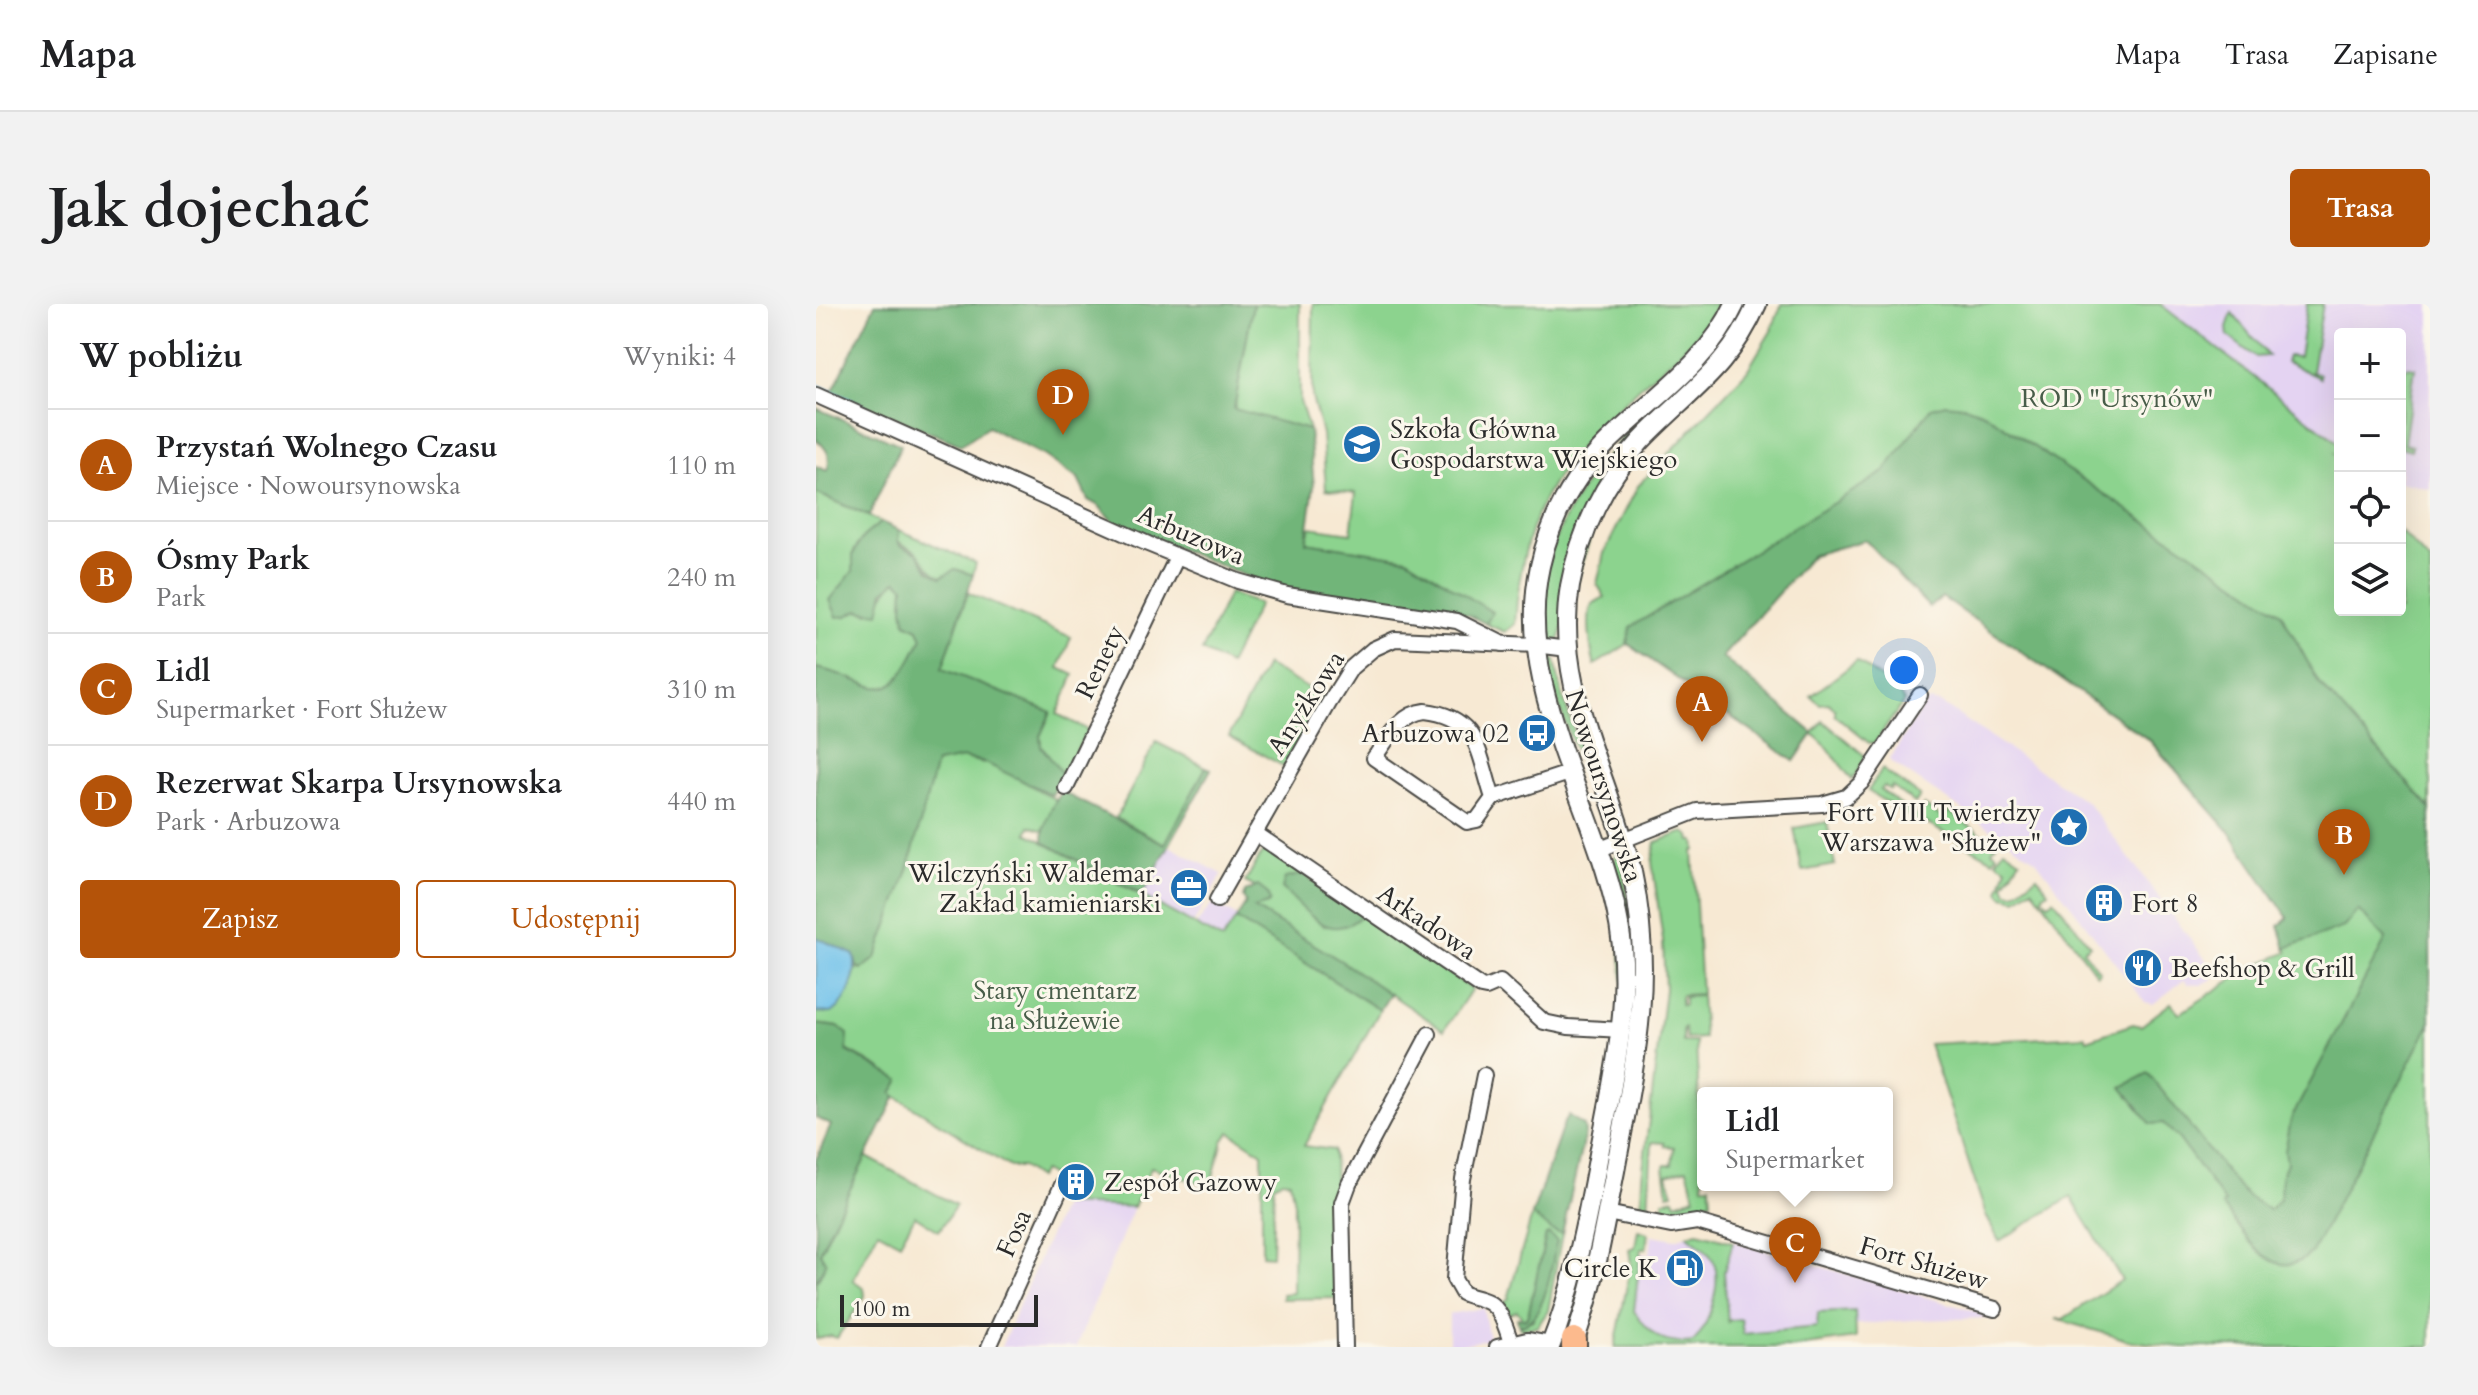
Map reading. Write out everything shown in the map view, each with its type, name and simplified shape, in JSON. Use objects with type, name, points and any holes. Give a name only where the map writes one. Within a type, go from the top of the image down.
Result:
[{"type":"street","name":"Nowoursynowska","points":[[1564,1345],[1565,1306],[1593,1187],[1622,1030],[1624,976],[1621,934],[1614,899],[1547,698],[1536,645],[1535,604],[1540,568],[1554,523],[1570,491],[1607,443],[1704,354],[1735,304]]},
{"type":"street","name":"Nowoursynowska","points":[[1564,1345],[1591,1295],[1638,1046],[1643,998],[1639,910],[1623,840],[1578,704],[1568,649],[1567,612],[1575,564],[1589,520],[1619,469],[1640,443],[1719,367],[1745,329],[1757,304]]},
{"type":"street","name":"Arbuzowa","points":[[816,395],[1177,557],[1262,590],[1457,621],[1503,644],[1568,649]]},
{"type":"street","name":"Renety","points":[[1066,788],[1177,557]]},
{"type":"street","name":"Anyżkowa","points":[[1217,900],[1351,668],[1373,649],[1395,639],[1503,644]]},
{"type":"street","points":[[1598,850],[1697,811],[1822,804],[1838,800],[1861,783],[1920,695]]},
{"type":"street","points":[[1493,798],[1470,731],[1453,717],[1438,713],[1413,713],[1398,725],[1374,758],[1467,822],[1477,820],[1493,798],[1572,772]]},
{"type":"street","name":"Arkadowa","points":[[1255,833],[1481,987],[1500,982],[1544,1022],[1568,1027],[1622,1030]]},
{"type":"street","points":[[1345,1347],[1342,1203],[1349,1184],[1429,1034]]},
{"type":"street","points":[[1484,1075],[1463,1179],[1454,1279],[1462,1293],[1487,1301],[1495,1308],[1504,1322],[1504,1345],[1527,1340],[1564,1345]]},
{"type":"street","name":"Fosa","points":[[989,1347],[1063,1183]]},
{"type":"street","name":"Fort Służew","points":[[1607,1213],[1671,1226],[1697,1222],[1995,1309]]},
{"type":"shaded area","points":[[2140,304],[2430,304],[2430,489],[2406,483],[2406,328],[2334,328],[2334,451]]},
{"type":"shaded area","points":[[1930,701],[1942,704],[2087,802],[2215,972],[2213,979],[2201,985],[2188,984],[2184,980],[2153,1004],[2145,1002],[2036,860],[1893,763],[1890,759],[1924,704]]},
{"type":"shaded area","points":[[1169,846],[1222,874],[1193,924],[1142,895]]},
{"type":"shaded area","points":[[1213,903],[1237,917],[1223,940],[1196,925]]},
{"type":"shaded area","points":[[1063,1204],[1134,1207],[1076,1347],[1001,1347]]},
{"type":"shaded area","points":[[1698,1232],[1998,1318],[1912,1320],[1797,1329],[1709,1341],[1700,1335],[1690,1344],[1663,1342],[1650,1334],[1634,1311],[1640,1254],[1650,1254],[1652,1235],[1675,1239]]},
{"type":"shaded area","points":[[1483,1308],[1489,1339],[1449,1347],[1449,1314]]},
{"type":"green space","points":[[875,304],[1253,304],[1234,409],[1309,430],[1314,486],[1306,542],[1407,558],[1492,612],[1486,624],[1469,615],[1292,590],[1261,582],[1114,523],[1099,506],[1088,500],[1078,479],[1045,456],[988,427],[961,445],[832,392]]},
{"type":"green space","points":[[1253,304],[1300,304],[1300,401],[1309,430],[1234,410]]},
{"type":"green space","name":"Szkoła Główna Gospodarstwa Wiejskiego","points":[[1313,304],[1718,304],[1696,336],[1591,435],[1552,486],[1537,514],[1527,545],[1519,581],[1515,624],[1505,632],[1486,624],[1492,612],[1407,558],[1306,542],[1310,527],[1351,533],[1356,493],[1326,489],[1322,434],[1312,397]]},
{"type":"green space","points":[[1743,304],[1750,304],[1717,359],[1611,467],[1560,638],[1558,641],[1545,640],[1542,604],[1546,571],[1555,540],[1569,510],[1607,456]]},
{"type":"green space","name":"ROD \"Ursynów\"","points":[[1782,304],[2160,304],[2334,439],[2334,616],[2406,616],[2406,537],[2430,562],[2430,1347],[2182,1347],[2131,1341],[2056,1319],[2063,1319],[2122,1280],[2071,1197],[1999,1241],[1986,1215],[1929,1044],[2085,1036],[2087,1040],[2133,1024],[2141,1026],[2171,1003],[2179,1014],[2252,967],[2288,952],[2279,926],[2288,918],[2229,831],[2150,741],[1942,597],[1929,607],[1865,540],[1812,555],[1722,657],[1813,733],[1823,721],[1864,755],[1865,759],[1852,780],[1813,734],[1794,761],[1628,644],[1595,665],[1589,616],[1593,604],[1605,597],[1597,584],[1604,553],[1638,486],[1747,371],[1771,331]]},
{"type":"green space","points":[[2307,304],[2323,304],[2312,372],[2320,374],[2320,378],[2286,362],[2288,356],[2299,357]]},
{"type":"green space","points":[[2232,313],[2268,356],[2255,357],[2228,336],[2227,327]]},
{"type":"green space","points":[[2406,368],[2415,368],[2406,430],[2406,400]]},
{"type":"green space","points":[[1945,404],[1965,406],[1984,413],[2281,613],[2319,683],[2430,808],[2430,1024],[2312,1252],[2298,1262],[2285,1264],[2261,1253],[2222,1205],[2225,1203],[2179,1139],[2163,1123],[2151,1124],[2122,1087],[2148,1073],[2235,1183],[2247,1196],[2269,1210],[2280,1199],[2291,1119],[2386,939],[2358,910],[2344,927],[2286,948],[2279,926],[2288,918],[2229,831],[2151,741],[1942,597],[1929,607],[1865,540],[1812,555],[1722,657],[1813,733],[1794,761],[1627,643],[1631,627],[1884,472],[1931,408]]},
{"type":"green space","points":[[816,408],[901,445],[869,516],[816,493],[816,466],[827,471],[829,456],[816,439]]},
{"type":"green space","points":[[816,493],[881,522],[863,537],[853,553],[853,571],[831,600],[847,616],[858,610],[869,613],[897,580],[904,586],[906,623],[918,629],[922,638],[910,663],[889,686],[879,688],[816,668]]},
{"type":"green space","points":[[881,522],[899,530],[900,545],[917,552],[929,570],[941,577],[955,569],[973,575],[942,669],[1051,712],[1040,736],[1041,746],[1063,775],[1052,795],[981,761],[964,758],[936,763],[908,870],[876,958],[862,969],[857,967],[854,955],[816,937],[816,668],[879,688],[889,686],[910,663],[922,638],[918,629],[906,623],[904,586],[897,580],[884,591],[879,613],[858,610],[837,617],[830,600],[853,571],[853,554],[863,537]]},
{"type":"green space","points":[[899,530],[976,563],[973,575],[956,569],[941,577],[916,551],[898,541]]},
{"type":"green space","points":[[968,593],[1071,637],[1059,668],[1074,675],[1057,714],[1088,730],[1063,775],[1041,746],[1040,736],[1051,712],[942,669]]},
{"type":"green space","points":[[1229,593],[1259,604],[1229,665],[1202,651]]},
{"type":"green space","points":[[1551,657],[1555,661],[1570,721],[1607,816],[1601,818],[1557,700],[1546,659]]},
{"type":"green space","points":[[1857,661],[1898,691],[1904,701],[1875,743],[1869,743],[1835,715],[1835,709],[1828,703],[1820,704],[1811,696]]},
{"type":"green space","points":[[1266,665],[1325,698],[1285,767],[1229,736]]},
{"type":"green space","points":[[1156,742],[1206,767],[1165,844],[1116,818]]},
{"type":"green space","name":"Stary cmentarz na Służewie","points":[[964,758],[996,766],[1056,800],[1043,831],[1030,826],[1027,833],[1222,940],[1236,919],[1380,1010],[1304,1146],[1334,1150],[1337,1298],[1282,1299],[1282,1294],[1293,1293],[1294,1203],[1290,1181],[1282,1180],[1274,1185],[1272,1256],[1262,1255],[1262,1153],[1230,1132],[1223,1141],[1210,1187],[1151,1167],[1134,1207],[1063,1204],[1069,1186],[1043,1171],[1038,1178],[1022,1167],[1010,1167],[892,1094],[882,1069],[847,1050],[838,1027],[816,1024],[816,1012],[832,1013],[847,995],[857,967],[862,969],[876,958],[936,763]]},
{"type":"green space","points":[[1206,767],[1211,769],[1142,895],[1043,842],[1048,816],[1062,792],[1165,844]]},
{"type":"green space","points":[[1882,769],[1920,796],[1915,803],[1892,787],[1890,790],[1884,786],[1881,790],[1916,817],[1924,805],[1943,818],[1948,811],[1996,844],[1992,850],[1997,854],[1993,860],[1915,820],[1868,791]]},
{"type":"green space","points":[[1827,822],[1835,865],[1802,871],[1794,828]]},
{"type":"green space","points":[[1684,832],[1691,841],[1695,841],[1696,850],[1693,851],[1701,994],[1681,995],[1681,1005],[1684,1005],[1684,997],[1701,996],[1704,1038],[1686,1039],[1683,1028],[1683,1042],[1696,1042],[1697,1191],[1710,1191],[1711,1201],[1673,1212],[1663,1211],[1663,1201],[1674,1198],[1676,1203],[1695,1197],[1687,1169],[1667,1175],[1673,1193],[1668,1194],[1664,1167],[1672,1165],[1674,1147],[1664,1146],[1664,1143],[1652,1142],[1648,1209],[1641,1209],[1642,1177],[1665,989],[1663,941],[1652,862],[1656,842]]},
{"type":"green space","points":[[1265,848],[1304,874],[1302,877],[1292,876],[1282,888],[1324,926],[1363,914],[1472,989],[1444,1030],[1341,961],[1252,907],[1268,904],[1267,893],[1245,882]]},
{"type":"green space","points":[[2004,849],[2020,860],[2004,884],[2007,892],[2015,893],[2037,876],[2048,891],[2042,901],[2032,888],[2017,899],[2003,896],[1999,891],[2007,868],[1996,861]]},
{"type":"green space","points":[[1619,850],[1636,940],[1633,1032],[1586,1288],[1564,1347],[1560,1347],[1582,1275],[1628,1032],[1613,869]]},
{"type":"green space","points":[[1304,874],[1363,914],[1340,927],[1320,922],[1282,888],[1285,878]]},
{"type":"green space","points":[[1258,886],[1267,893],[1270,901],[1254,908],[1390,994],[1380,1010],[1236,919],[1246,903],[1243,897],[1245,892]]},
{"type":"green space","points":[[2054,899],[2090,945],[2083,950],[2100,972],[2097,975],[2044,903],[2045,900],[2048,903]]},
{"type":"green space","points":[[816,1024],[838,1027],[848,1034],[847,1051],[900,1080],[892,1093],[896,1096],[820,1253],[826,1263],[816,1283],[816,1160],[831,1125],[816,1118]]},
{"type":"green space","points":[[1569,1115],[1584,1126],[1585,1133],[1562,1234],[1532,1215]]},
{"type":"green space","points":[[865,1156],[956,1205],[939,1231],[915,1216],[900,1243],[878,1231],[853,1280],[864,1288],[865,1296],[837,1338],[816,1339],[816,1283],[826,1263],[820,1253]]},
{"type":"green space","points":[[1532,1215],[1562,1234],[1548,1311],[1537,1327],[1520,1329],[1519,1326],[1533,1320],[1549,1234],[1546,1235],[1528,1315],[1523,1319],[1517,1311],[1509,1314],[1503,1303],[1508,1299]]},
{"type":"green space","points":[[1638,1230],[1648,1233],[1646,1249],[1641,1249],[1634,1311],[1651,1332],[1664,1340],[1693,1342],[1704,1327],[1712,1305],[1716,1282],[1714,1263],[1706,1251],[1687,1235],[1698,1232],[1733,1242],[1724,1272],[1728,1323],[1729,1320],[1741,1319],[1743,1334],[1817,1327],[1818,1313],[1855,1311],[1856,1338],[1792,1347],[1615,1347],[1631,1264],[1629,1249],[1635,1247]]},
{"type":"green space","points":[[1546,1235],[1557,1241],[1542,1303],[1528,1322],[1519,1326],[1517,1318],[1525,1319],[1528,1315]]},
{"type":"water","points":[[816,937],[854,955],[851,987],[832,1013],[816,1012]]},
{"type":"waterway","points":[[816,385],[865,407]]},
{"type":"place","name":"Rezerwat Skarpa Ursynowska","points":[[1063,435]]},
{"type":"place","name":"Szkoła Główna Gospodarstwa Wiejskiego","points":[[1362,444]]},
{"type":"place","name":"Arbuzowa 02","points":[[1537,733]]},
{"type":"place","name":"Przystań Wolnego Czasu","points":[[1702,742]]},
{"type":"place","name":"Fort VIII Twierdzy Warszawa \"Służew\"","points":[[2069,827]]},
{"type":"place","name":"Ósmy Park","points":[[2344,875]]},
{"type":"place","name":"Wilczyński Waldemar. Zakład kamieniarski","points":[[1189,888]]},
{"type":"place","name":"Fort 8","points":[[2104,903]]},
{"type":"place","name":"Beefshop & Grill","points":[[2143,968]]},
{"type":"place","name":"Zespół Gazowy","points":[[1076,1182]]},
{"type":"place","name":"Circle K","points":[[1685,1268]]},
{"type":"place","name":"Lidl","points":[[1795,1283]]}]
